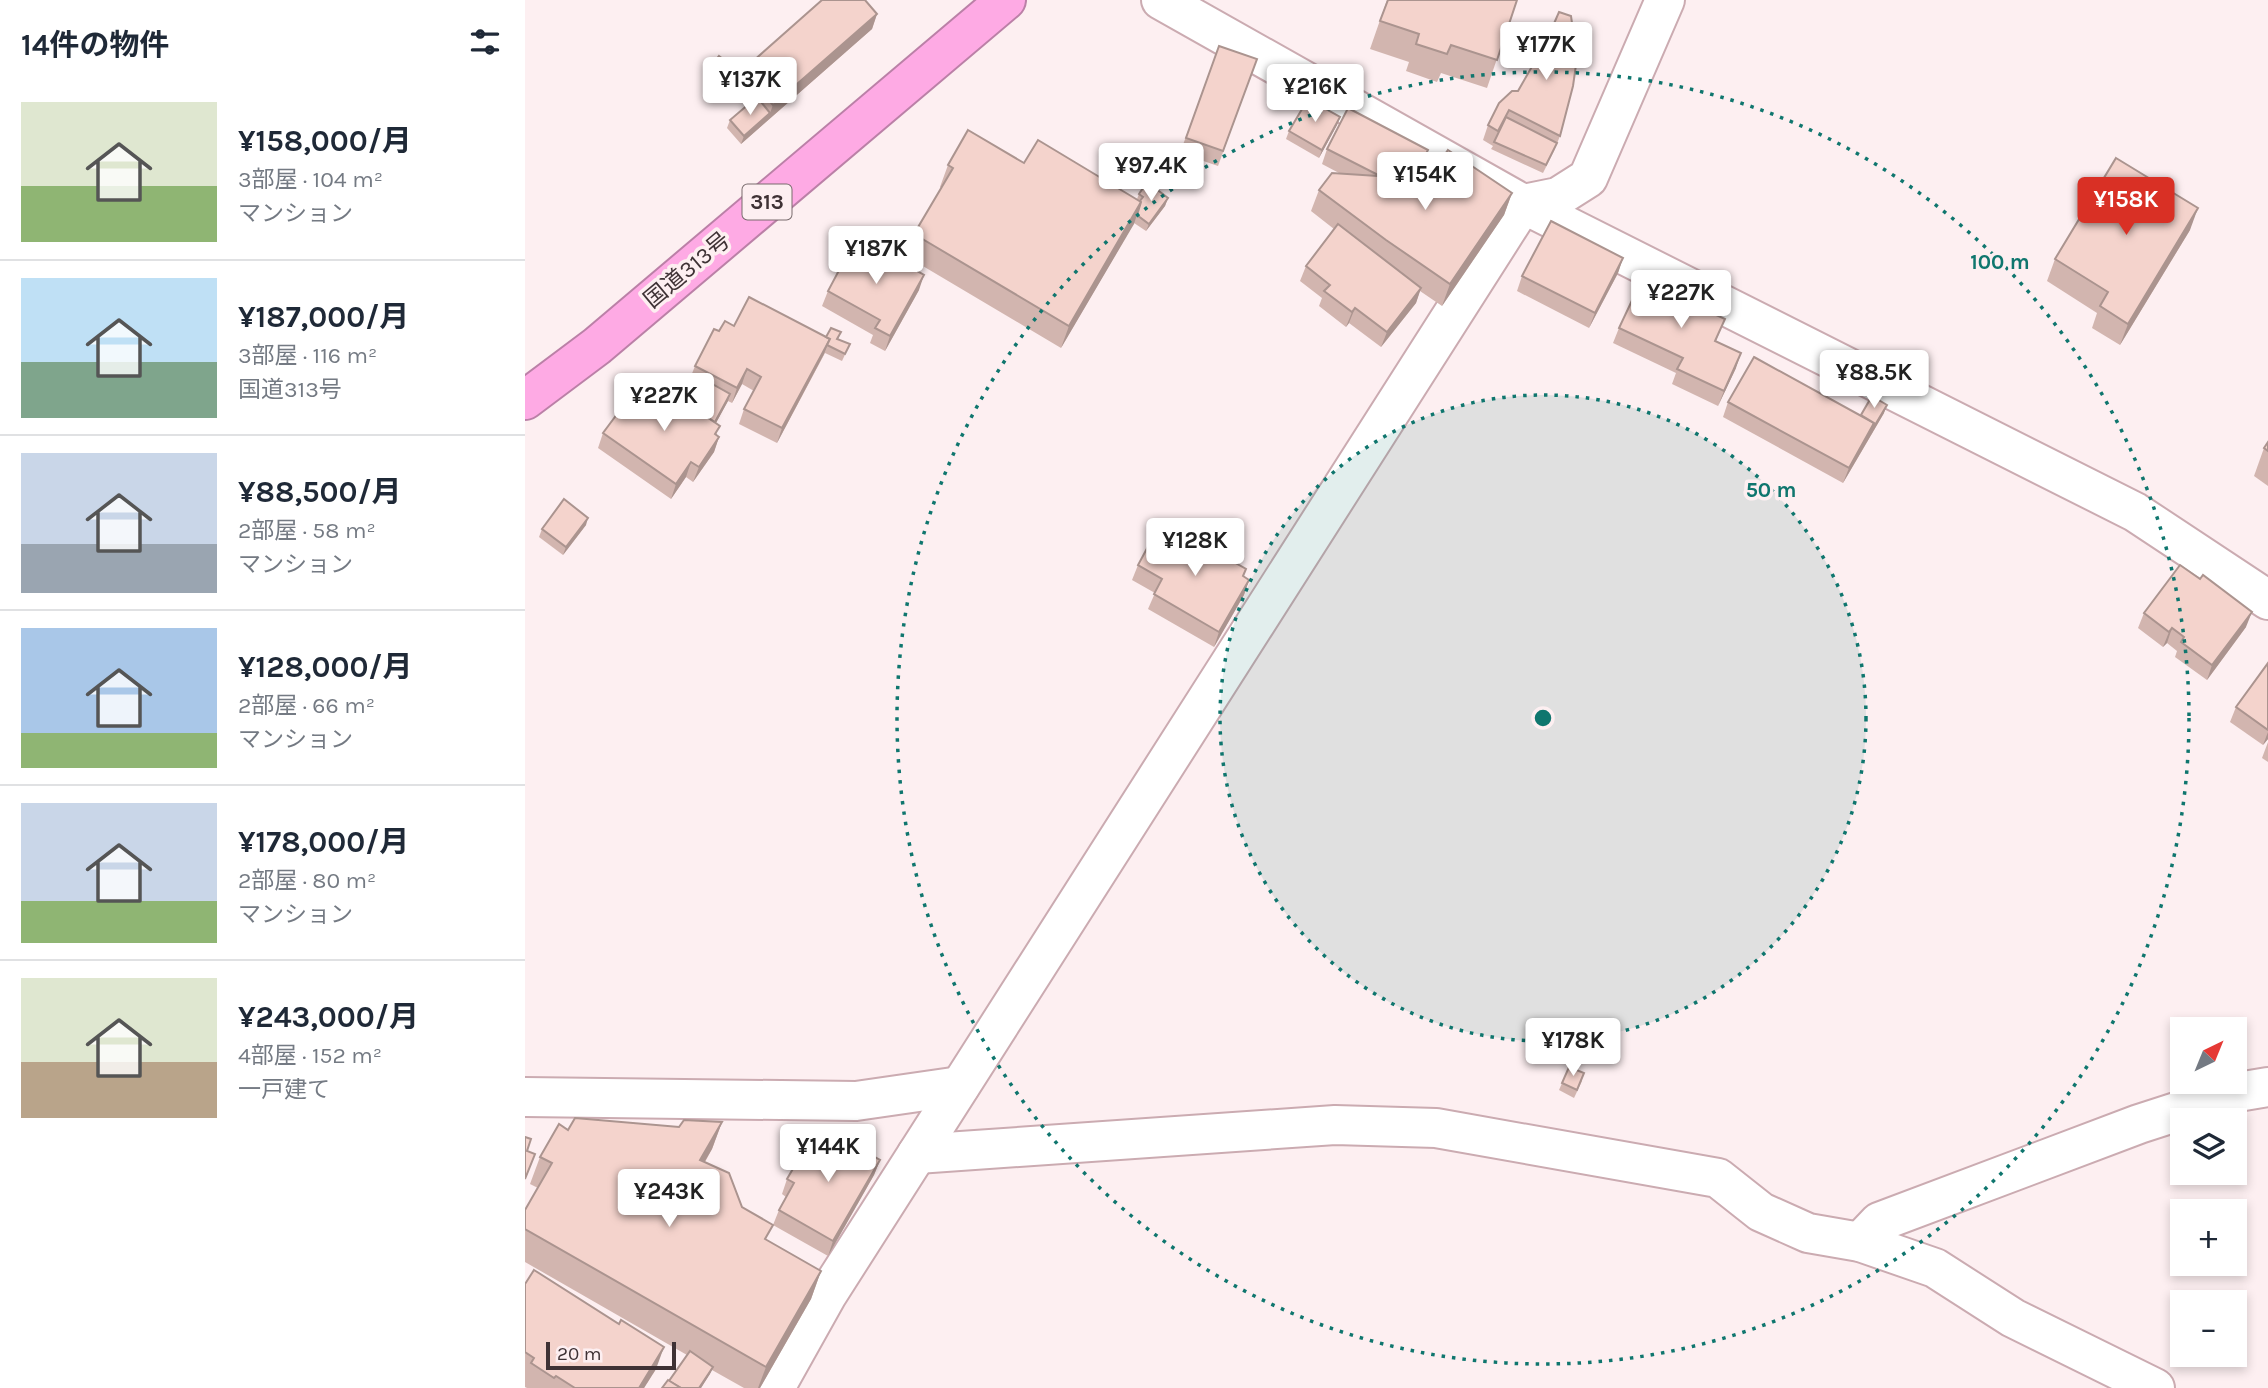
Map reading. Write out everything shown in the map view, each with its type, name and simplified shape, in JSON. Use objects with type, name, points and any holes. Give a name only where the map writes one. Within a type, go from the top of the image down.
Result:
[{"type":"highway","name":"国道313号","points":[[525,400],[597,346],[1006,0]]},
{"type":"street","points":[[1161,0],[1523,204],[2135,512],[2268,600]]},
{"type":"street","points":[[775,1388],[827,1295],[1523,204],[1558,197],[1588,178],[1665,0]]},
{"type":"street","points":[[525,1097],[856,1101],[960,1086]]},
{"type":"street","points":[[1860,1242],[1879,1222],[2139,1124],[2238,1092],[2268,1087]]},
{"type":"street","points":[[917,1154],[1335,1125],[1436,1128],[1718,1178],[1761,1212],[1808,1233],[1860,1242],[1935,1268],[2013,1318],[2155,1388]]},
{"type":"building","points":[[822,0],[865,0],[877,14],[773,105],[743,70]]},
{"type":"building","points":[[1388,0],[1517,0],[1497,60],[1451,45],[1447,54],[1416,44],[1419,34],[1380,21]]},
{"type":"building","points":[[1559,12],[1571,16],[1577,58],[1560,136],[1509,110],[1498,131],[1488,125],[1499,103],[1512,91],[1518,91],[1546,42]]},
{"type":"building","points":[[1219,46],[1257,59],[1223,151],[1186,138]]},
{"type":"building","points":[[719,56],[732,66],[721,80],[708,70]]},
{"type":"building","points":[[757,97],[770,113],[744,136],[730,120]]},
{"type":"building","points":[[1308,99],[1340,117],[1322,150],[1289,131]]},
{"type":"building","points":[[1348,108],[1428,150],[1413,179],[1403,173],[1398,182],[1393,177],[1380,176],[1327,149]]},
{"type":"building","points":[[1506,117],[1557,143],[1546,165],[1494,142]]},
{"type":"building","points":[[968,130],[1024,163],[1038,140],[1141,202],[1069,326],[914,234],[953,168],[948,165]]},
{"type":"building","points":[[1448,150],[1512,193],[1450,284],[1319,190],[1332,173],[1393,177],[1416,196]]},
{"type":"building","points":[[2116,158],[2198,208],[2128,324],[2100,306],[2108,292],[2055,259]]},
{"type":"building","points":[[1147,182],[1168,198],[1149,224],[1137,215],[1143,197],[1139,194]]},
{"type":"building","points":[[1551,221],[1623,258],[1595,313],[1522,276]]},
{"type":"building","points":[[1338,224],[1421,288],[1387,332],[1355,308],[1352,312],[1324,291],[1330,285],[1306,266]]},
{"type":"building","points":[[853,244],[875,255],[878,249],[924,275],[890,336],[875,328],[880,320],[828,291]]},
{"type":"building","points":[[1644,275],[1653,280],[1655,275],[1691,292],[1686,301],[1725,319],[1715,341],[1741,353],[1724,391],[1677,369],[1683,358],[1619,328]]},
{"type":"building","points":[[749,297],[830,339],[782,428],[744,409],[761,377],[747,369],[737,388],[695,366],[714,329],[719,331],[725,321],[734,326]]},
{"type":"building","points":[[831,328],[841,332],[837,339],[850,344],[845,354],[827,345],[830,339],[826,337]]},
{"type":"building","points":[[1754,357],[1874,423],[1849,468],[1728,402]]},
{"type":"building","points":[[698,376],[730,394],[715,422],[685,403]]},
{"type":"building","points":[[658,384],[720,426],[715,434],[719,437],[699,467],[691,462],[676,484],[603,433],[629,398],[642,407]]},
{"type":"building","points":[[1872,396],[1887,405],[1872,430],[1874,423],[1861,415]]},
{"type":"building","points":[[564,499],[588,518],[566,547],[542,529]]},
{"type":"building","points":[[1158,528],[1177,539],[1181,532],[1246,569],[1243,576],[1249,580],[1219,632],[1154,594],[1162,579],[1138,565]]},
{"type":"building","points":[[2180,565],[2200,579],[2203,575],[2252,612],[2212,665],[2181,642],[2184,637],[2172,628],[2169,632],[2144,613]]},
{"type":"building","points":[[2268,663],[2268,730],[2236,707]]},
{"type":"building","points":[[1569,1067],[1584,1073],[1577,1090],[1562,1083]]},
{"type":"building","points":[[575,1118],[679,1127],[684,1120],[722,1122],[700,1160],[729,1173],[742,1207],[773,1225],[765,1239],[821,1271],[766,1367],[525,1229],[525,1210],[552,1163],[540,1157],[559,1124],[568,1130]]},
{"type":"building","points":[[824,1129],[880,1160],[833,1241],[779,1210],[794,1183],[787,1179],[804,1150],[810,1153]]},
{"type":"building","points":[[525,1137],[531,1139],[527,1151],[535,1154],[525,1179]]},
{"type":"building","points":[[534,1270],[619,1324],[621,1320],[664,1347],[639,1388],[575,1388],[531,1363],[534,1358],[525,1352],[525,1284]]},
{"type":"building","points":[[690,1351],[713,1367],[699,1388],[681,1388],[669,1381]]},
{"type":"building","points":[[668,1380],[681,1388],[662,1388]]}]
